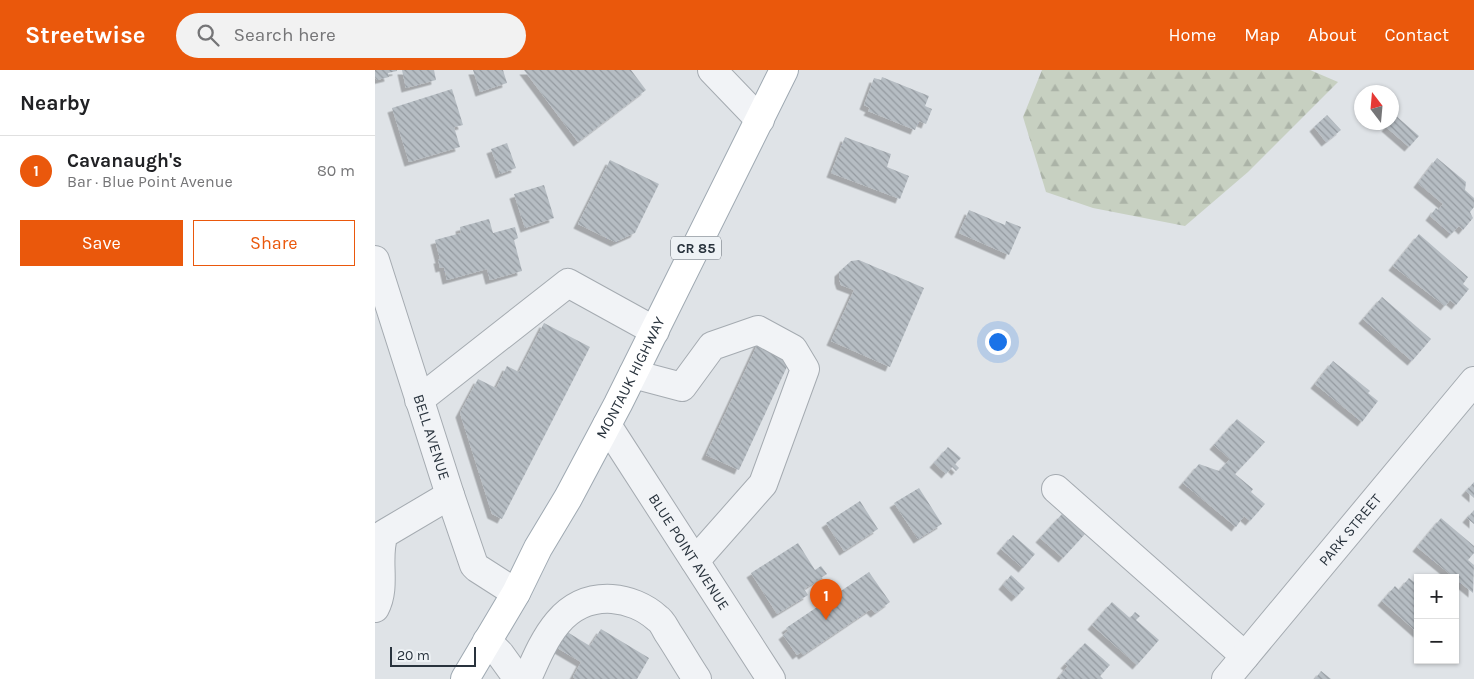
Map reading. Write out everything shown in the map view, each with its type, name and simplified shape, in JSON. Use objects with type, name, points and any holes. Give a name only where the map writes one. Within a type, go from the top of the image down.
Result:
[{"type":"main road","name":"MONTAUK HIGHWAY","points":[[465,679],[516,593],[538,548],[569,498],[655,331],[784,70]]},
{"type":"street","points":[[712,70],[760,120]]},
{"type":"street","name":"BELL AVENUE","points":[[375,260],[379,288],[419,400],[474,565],[516,593]]},
{"type":"street","points":[[419,400],[568,283],[655,331]]},
{"type":"street","points":[[633,374],[682,387],[713,346],[758,330],[793,349],[805,369],[763,484],[695,561]]},
{"type":"street","name":"PARK STREET","points":[[1226,679],[1474,380]]},
{"type":"street","name":"BLUE POINT AVENUE","points":[[607,425],[771,679]]},
{"type":"street","points":[[1056,489],[1245,656]]},
{"type":"street","points":[[375,608],[380,600],[380,543],[384,534],[450,495]]},
{"type":"street","points":[[527,679],[548,635],[564,614],[577,604],[601,598],[621,600],[636,605],[658,618],[697,679]]},
{"type":"street","points":[[487,641],[500,654],[518,679]]},
{"type":"green space","points":[[1042,70],[1310,70],[1338,82],[1248,172],[1185,226],[1093,208],[1046,192],[1023,117]]},
{"type":"building","points":[[375,70],[397,71],[388,73],[389,77],[377,80]]},
{"type":"building","points":[[402,70],[434,70],[436,80],[406,88]]},
{"type":"building","points":[[473,70],[503,70],[507,83],[480,92]]},
{"type":"building","points":[[524,70],[631,70],[646,90],[578,142]]},
{"type":"building","points":[[882,77],[929,96],[925,106],[932,109],[926,124],[919,121],[915,130],[868,111],[870,108],[864,105],[874,78],[881,80]]},
{"type":"building","points":[[452,89],[463,125],[454,127],[460,147],[409,162],[392,108]]},
{"type":"building","points":[[1327,115],[1341,130],[1326,142],[1314,127]]},
{"type":"building","points":[[1399,118],[1419,136],[1409,147],[1389,130],[1399,130]]},
{"type":"building","points":[[845,137],[891,154],[887,167],[909,176],[900,199],[831,173]]},
{"type":"building","points":[[507,143],[516,168],[500,174],[491,149]]},
{"type":"building","points":[[1437,158],[1466,182],[1465,190],[1474,198],[1474,207],[1470,212],[1473,218],[1463,230],[1459,226],[1451,234],[1430,216],[1436,208],[1438,210],[1443,204],[1418,183]]},
{"type":"building","points":[[610,160],[659,184],[635,233],[615,242],[578,224]]},
{"type":"building","points":[[544,185],[554,218],[525,228],[514,194]]},
{"type":"building","points":[[969,210],[1005,225],[1006,221],[1021,227],[1009,255],[959,233]]},
{"type":"building","points":[[489,219],[493,233],[515,227],[518,238],[514,240],[522,271],[490,280],[487,269],[447,280],[444,267],[440,268],[438,259],[440,259],[435,240],[461,233],[460,227]]},
{"type":"building","points":[[1419,234],[1468,277],[1463,284],[1469,289],[1456,305],[1450,300],[1445,306],[1393,266]]},
{"type":"building","points":[[859,260],[924,288],[890,367],[831,341],[854,290],[841,285],[839,272],[851,261]]},
{"type":"building","points":[[1382,297],[1431,339],[1412,361],[1363,319]]},
{"type":"building","points":[[544,323],[590,347],[502,519],[492,514],[460,413],[478,379],[496,388],[507,366],[519,372]]},
{"type":"building","points":[[759,341],[792,356],[739,470],[706,455]]},
{"type":"building","points":[[1333,361],[1370,391],[1368,393],[1378,401],[1362,422],[1315,384]]},
{"type":"building","points":[[1237,419],[1265,442],[1235,474],[1253,489],[1251,492],[1265,504],[1250,521],[1244,516],[1236,527],[1183,483],[1199,464],[1219,471],[1230,459],[1214,445]]},
{"type":"building","points":[[948,447],[961,458],[955,464],[959,468],[956,471],[952,467],[946,474],[934,463]]},
{"type":"building","points":[[1474,482],[1474,498],[1466,491]]},
{"type":"building","points":[[919,488],[942,524],[918,539],[894,503]]},
{"type":"building","points":[[860,501],[878,529],[844,551],[826,523]]},
{"type":"building","points":[[1474,510],[1474,524],[1467,518]]},
{"type":"building","points":[[1062,514],[1085,534],[1063,558],[1040,538]]},
{"type":"building","points":[[1441,518],[1474,546],[1474,553],[1468,560],[1474,565],[1473,593],[1459,582],[1459,574],[1450,574],[1417,547]]},
{"type":"building","points":[[1013,535],[1035,554],[1023,568],[1001,549]]},
{"type":"building","points":[[798,543],[815,570],[821,566],[827,574],[804,589],[808,595],[777,614],[751,573]]},
{"type":"building","points":[[869,572],[890,602],[875,613],[871,609],[803,655],[801,652],[797,655],[783,635],[788,631],[786,628]]},
{"type":"building","points":[[1011,575],[1025,588],[1016,597],[1003,585]]},
{"type":"building","points":[[1409,578],[1414,582],[1414,629],[1382,601],[1395,586],[1399,590]]},
{"type":"building","points":[[1112,602],[1130,618],[1135,612],[1140,616],[1136,620],[1159,640],[1137,665],[1092,625]]},
{"type":"building","points":[[601,629],[649,658],[637,679],[576,679],[573,677],[581,662],[554,646],[564,630],[590,646]]},
{"type":"building","points":[[1085,643],[1110,665],[1100,676],[1103,679],[1061,679],[1059,677],[1068,666],[1065,664]]},
{"type":"building","points":[[1321,671],[1331,679],[1315,679]]},
{"type":"place","name":"Cavanaugh's","points":[[826,620]]}]
